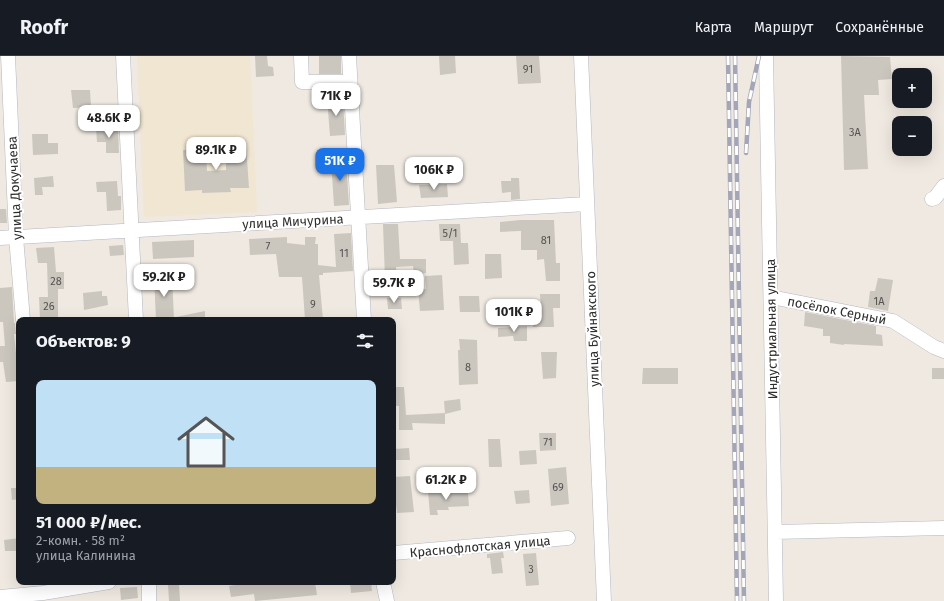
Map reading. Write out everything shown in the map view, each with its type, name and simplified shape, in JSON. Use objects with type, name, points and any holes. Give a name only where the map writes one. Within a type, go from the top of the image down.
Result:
[{"type":"street","name":"улица Докучаева","points":[[8,56],[16,237],[22,317]]},
{"type":"street","points":[[123,56],[136,317]]},
{"type":"street","points":[[348,56],[364,317]]},
{"type":"street","name":"улица Буйнакского","points":[[580,56],[604,601]]},
{"type":"street","name":"Индустриальная улица","points":[[766,56],[776,601]]},
{"type":"street","points":[[300,57],[302,82],[350,82]]},
{"type":"street","points":[[932,199],[935,198],[944,186]]},
{"type":"street","name":"улица Мичурина","points":[[0,238],[587,204]]},
{"type":"street","name":"посёлок Серный","points":[[771,297],[893,321],[934,347],[944,351]]},
{"type":"street","points":[[775,532],[944,528]]},
{"type":"street","name":"Краснофлотская улица","points":[[396,554],[568,538]]},
{"type":"street","points":[[0,597],[89,585]]},
{"type":"street","points":[[149,585],[149,601]]},
{"type":"street","points":[[384,585],[387,601]]},
{"type":"shaded area","points":[[137,56],[250,56],[257,212],[144,217]]},
{"type":"building","points":[[255,56],[267,56],[268,66],[273,67],[274,76],[256,77]]},
{"type":"building","points":[[319,56],[341,56],[341,74],[319,74]]},
{"type":"building","points":[[439,56],[455,56],[456,73],[440,75]]},
{"type":"building","points":[[516,56],[539,56],[541,83],[518,84]]},
{"type":"building","points":[[841,56],[890,57],[892,79],[878,80],[879,95],[864,95],[868,169],[844,170]]},
{"type":"building","points":[[71,90],[90,90],[91,107],[73,108]]},
{"type":"building","points":[[327,98],[343,98],[345,135],[330,136]]},
{"type":"building","points":[[118,127],[119,153],[106,153],[106,142],[97,142],[96,128]]},
{"type":"building","points":[[32,134],[48,134],[48,143],[58,143],[58,154],[33,155]]},
{"type":"building","points":[[246,145],[249,188],[230,188],[231,192],[202,193],[202,190],[185,191],[183,150],[206,149],[207,171],[226,170],[226,146]]},
{"type":"building","points":[[346,159],[349,205],[334,206],[331,160]]},
{"type":"building","points":[[376,165],[394,165],[397,202],[378,204]]},
{"type":"building","points":[[53,176],[54,187],[42,187],[43,195],[35,195],[34,178]]},
{"type":"building","points":[[511,178],[519,178],[520,199],[511,200],[511,192],[502,193],[501,181],[511,181]]},
{"type":"building","points":[[117,181],[118,196],[121,196],[121,210],[107,211],[106,192],[97,192],[96,182]]},
{"type":"building","points":[[447,184],[448,197],[421,198],[419,185]]},
{"type":"building","points":[[0,209],[6,209],[7,223],[0,223]]},
{"type":"building","points":[[520,220],[554,220],[556,263],[560,263],[560,281],[546,281],[544,259],[537,260],[537,250],[521,250],[521,231],[500,232],[500,222]]},
{"type":"building","points":[[383,224],[398,224],[400,259],[426,259],[426,273],[414,274],[413,266],[396,267],[397,279],[385,279]]},
{"type":"building","points":[[439,224],[460,224],[461,243],[468,243],[469,264],[454,265],[453,241],[440,241]]},
{"type":"building","points":[[351,233],[353,271],[323,273],[323,275],[319,275],[323,317],[305,317],[302,277],[279,277],[276,254],[250,255],[249,239],[287,237],[287,243],[305,245],[305,237],[316,237],[315,244],[318,244],[318,265],[336,267],[334,234]]},
{"type":"building","points":[[194,240],[194,257],[153,259],[152,242]]},
{"type":"building","points":[[123,245],[124,255],[110,256],[109,246]]},
{"type":"building","points":[[54,247],[56,272],[64,272],[64,289],[58,289],[58,317],[40,317],[39,297],[48,297],[47,263],[38,263],[36,248]]},
{"type":"building","points":[[485,254],[501,254],[502,278],[485,279]]},
{"type":"building","points":[[442,275],[444,310],[420,311],[418,290],[426,289],[425,276]]},
{"type":"building","points":[[172,276],[174,317],[156,317],[154,277]]},
{"type":"building","points":[[878,278],[893,280],[888,311],[868,307],[870,291],[875,291]]},
{"type":"building","points":[[12,287],[16,334],[14,334],[16,353],[16,381],[6,382],[3,362],[0,362],[0,346],[5,346],[3,322],[0,322],[0,288]]},
{"type":"building","points":[[102,291],[102,296],[107,296],[108,305],[84,310],[83,293]]},
{"type":"building","points":[[540,294],[560,294],[560,308],[553,308],[554,327],[533,327],[532,311],[541,311]]},
{"type":"building","points":[[459,296],[479,296],[480,312],[460,312]]},
{"type":"building","points":[[387,298],[401,298],[402,309],[388,309]]},
{"type":"building","points":[[205,311],[205,317],[176,317]]},
{"type":"building","points":[[805,312],[876,326],[876,334],[882,335],[883,346],[844,345],[830,343],[830,336],[823,336],[823,329],[804,326]]},
{"type":"building","points":[[527,326],[527,341],[514,341],[513,336],[498,337],[498,328]]},
{"type":"building","points":[[459,339],[477,340],[478,384],[459,385]]},
{"type":"building","points":[[541,352],[557,352],[556,378],[543,379]]},
{"type":"building","points":[[643,368],[678,368],[678,384],[642,384]]},
{"type":"building","points":[[932,368],[944,368],[944,379],[932,379]]},
{"type":"building","points":[[396,387],[404,387],[406,415],[445,413],[444,401],[460,399],[461,410],[445,414],[445,424],[412,423],[413,430],[399,430],[399,406],[396,406]]},
{"type":"building","points":[[539,433],[556,433],[556,450],[540,451]]},
{"type":"building","points":[[488,439],[500,439],[502,467],[489,467]]},
{"type":"building","points":[[409,448],[410,460],[396,460],[396,449]]},
{"type":"building","points":[[536,450],[537,464],[520,465],[519,451]]},
{"type":"building","points":[[566,467],[569,504],[551,506],[548,469]]},
{"type":"building","points":[[410,476],[414,512],[397,513],[396,477]]},
{"type":"building","points":[[11,488],[16,488],[16,499],[12,500]]},
{"type":"building","points":[[433,490],[434,493],[468,493],[469,506],[448,507],[449,510],[437,510],[438,515],[430,515],[428,491]]},
{"type":"building","points":[[529,490],[530,503],[516,504],[514,491]]},
{"type":"building","points":[[16,538],[16,551],[5,551],[4,540]]},
{"type":"building","points":[[503,552],[504,558],[501,558],[503,573],[492,574],[490,558],[487,558],[487,554]]},
{"type":"building","points":[[536,553],[539,585],[526,586],[523,554]]},
{"type":"building","points":[[168,585],[179,585],[180,601],[169,601]]},
{"type":"building","points":[[315,585],[317,595],[255,601],[254,594],[231,597],[229,586]]},
{"type":"building","points":[[350,585],[371,585],[372,591],[351,593]]},
{"type":"building","points":[[137,587],[138,598],[121,600],[120,588]]},
{"type":"railway","points":[[728,56],[737,601]]},
{"type":"railway","points":[[735,56],[744,601]]},
{"type":"railway","points":[[746,153],[749,102],[759,56]]}]
